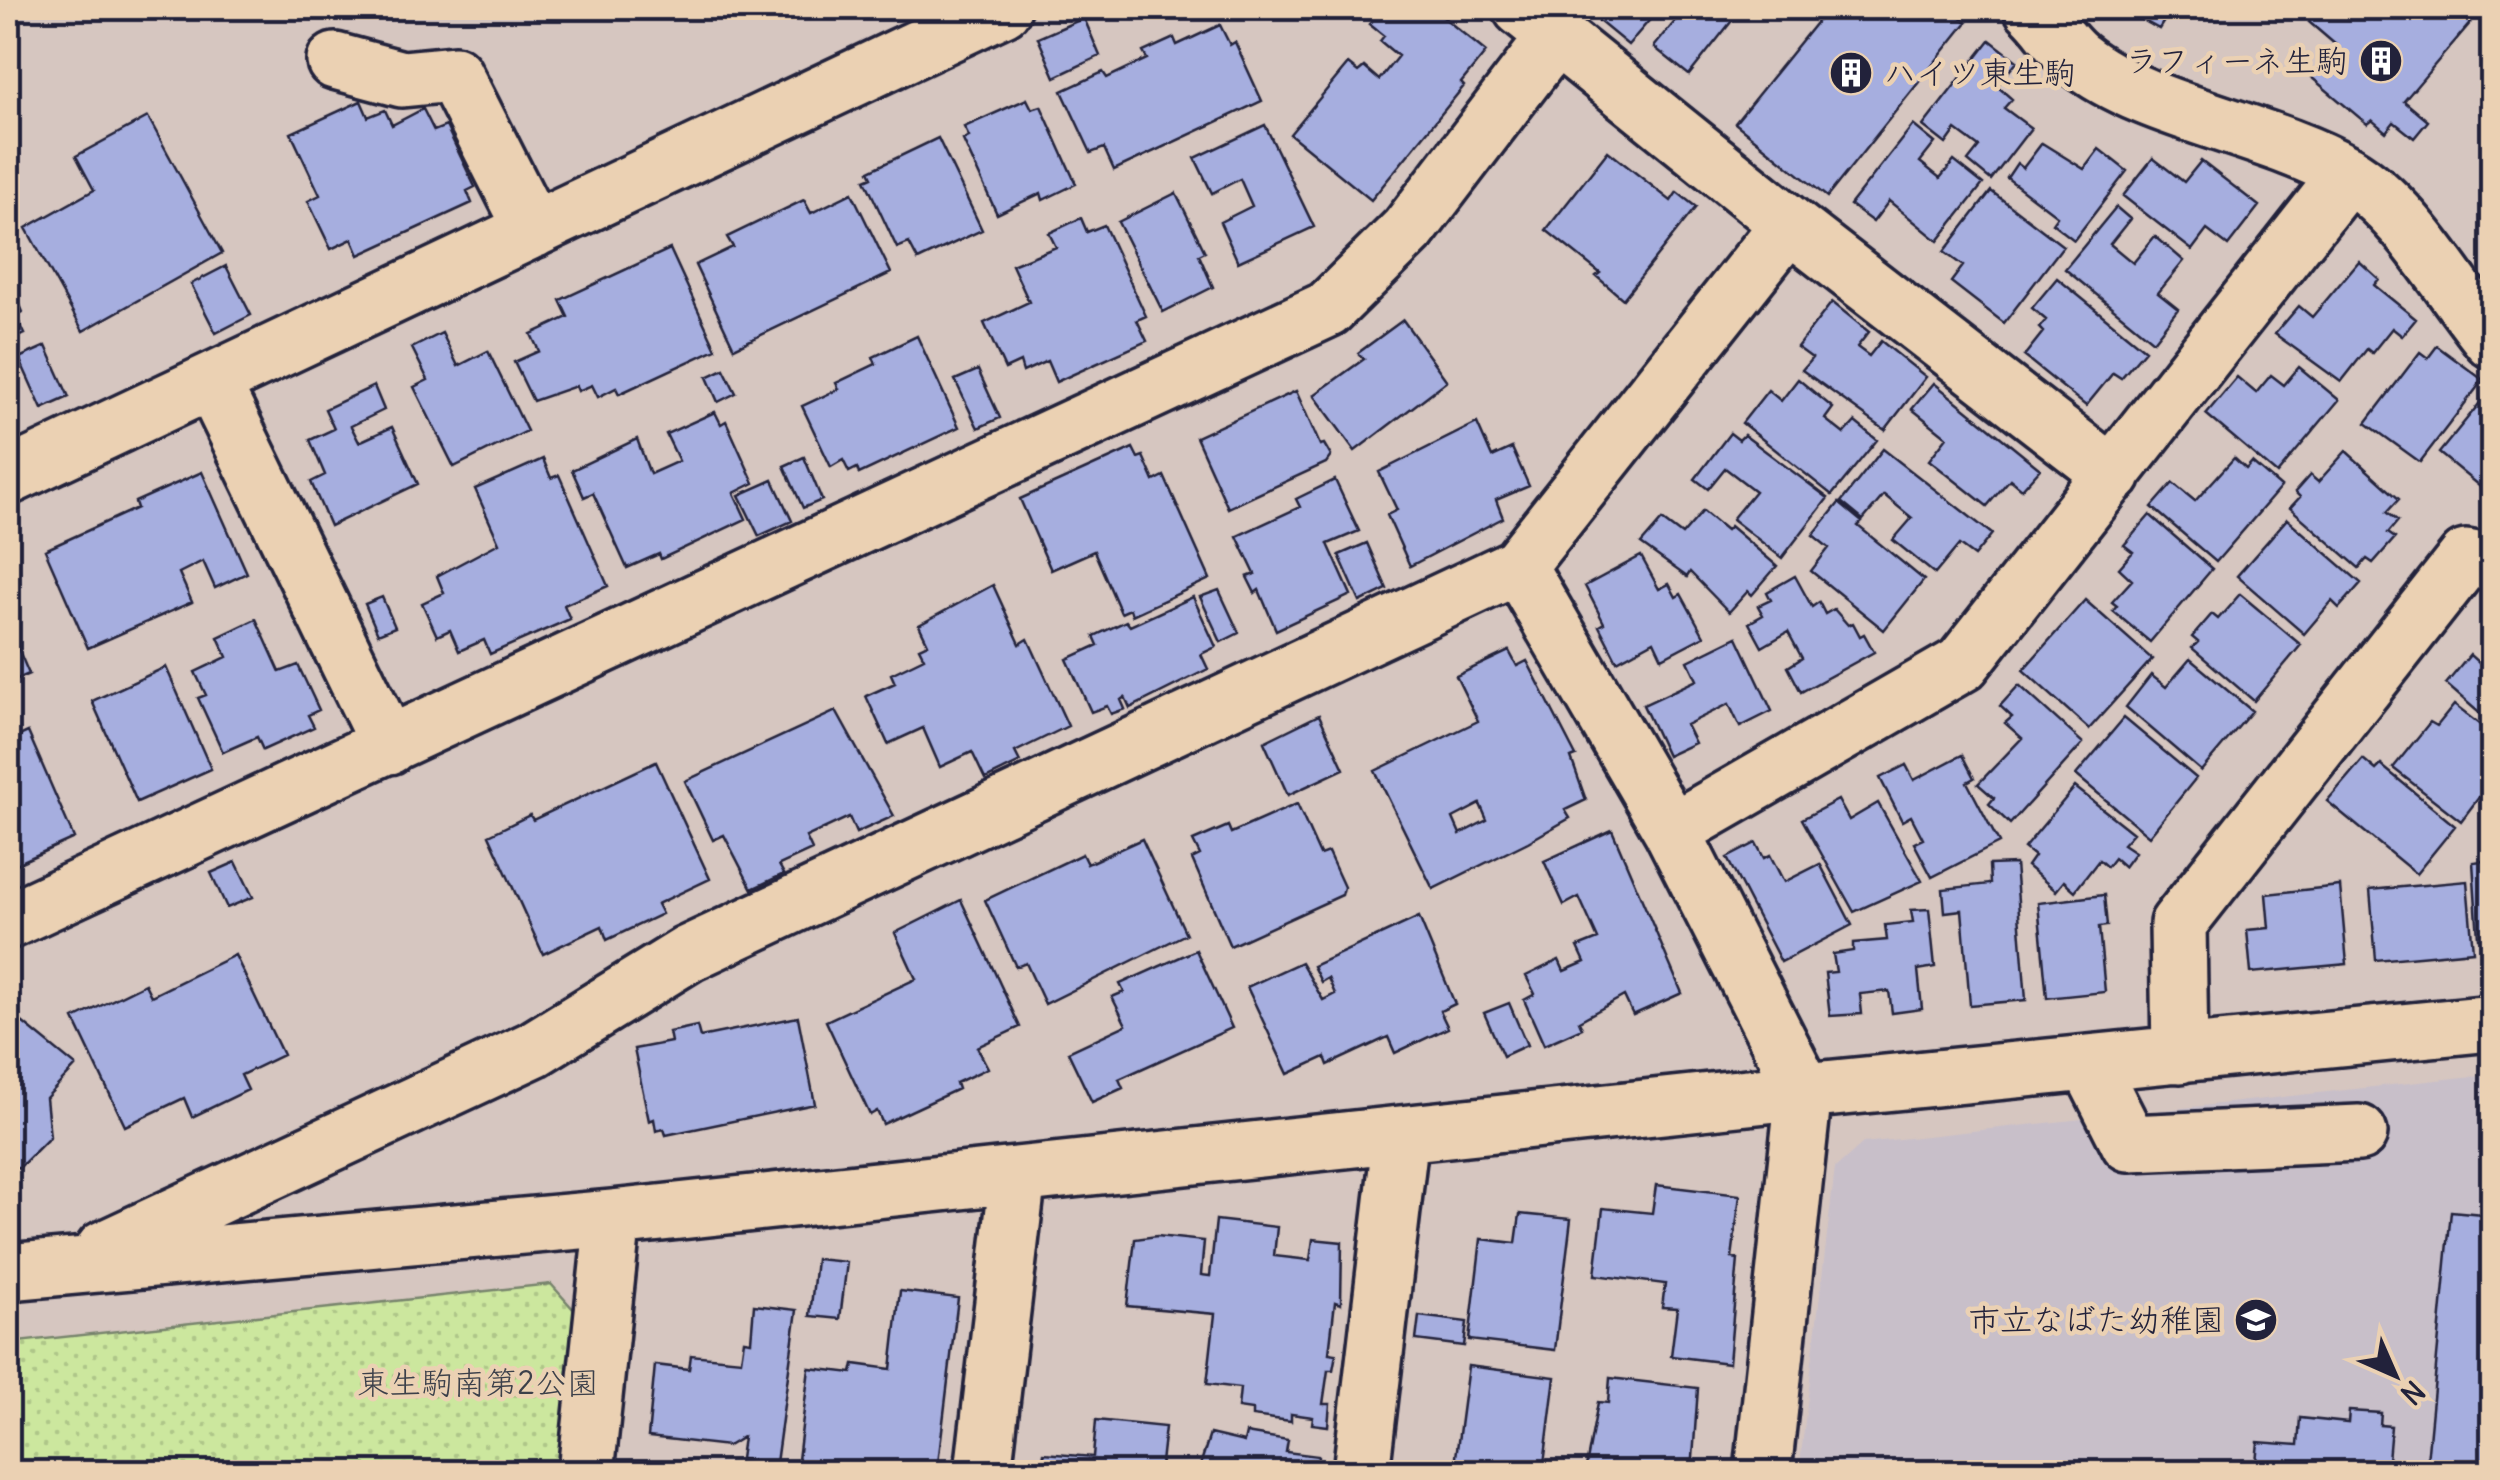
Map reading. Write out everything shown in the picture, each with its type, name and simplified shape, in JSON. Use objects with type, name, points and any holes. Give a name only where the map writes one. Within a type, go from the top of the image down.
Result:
[{"type":"street","points":[[8,477],[1003,8]]},
{"type":"street","points":[[2044,12],[2077,59],[2127,87],[2348,174],[2410,230],[2449,288],[2492,340]]},
{"type":"street","points":[[8,921],[1328,309],[1408,230],[1538,22],[1789,224],[2113,475]]},
{"type":"street","points":[[335,61],[402,79],[454,74],[533,230]]},
{"type":"street","points":[[1672,831],[1962,664],[2348,174]]},
{"type":"street","points":[[72,1264],[534,1049],[688,954],[1518,566],[1789,224]]},
{"type":"street","points":[[212,382],[389,746]]},
{"type":"street","points":[[2180,1055],[2178,924],[2466,558],[2491,559]]},
{"type":"street","points":[[1518,566],[1672,831],[1804,1091],[1763,1472]]},
{"type":"street","points":[[8,1272],[613,1218],[1804,1091],[2492,1023]]},
{"type":"street","points":[[2089,1064],[2130,1143],[2359,1133]]},
{"type":"street","points":[[1361,1472],[1401,1134]]},
{"type":"street","points":[[983,1472],[1018,1175]]},
{"type":"street","points":[[586,1472],[613,1218]]},
{"type":"shaded area","points":[[2492,1074],[2492,1472],[1799,1472],[1835,1168],[1863,1143]]},
{"type":"green space","name":"東生駒南第2公園","points":[[551,1284],[581,1318],[562,1472],[8,1472],[8,1343]]},
{"type":"building","points":[[1383,8],[1432,8],[1486,52],[1461,83],[1464,86],[1371,200],[1290,134],[1348,64],[1358,72],[1364,67],[1379,80],[1398,56],[1380,41],[1384,36],[1369,24]]},
{"type":"building","points":[[1583,8],[1660,8],[1628,45]]},
{"type":"building","points":[[1686,8],[1742,8],[1689,75],[1654,47]]},
{"type":"building","name":"ハイツ東生駒","points":[[1828,8],[1949,8],[1967,22],[1827,197],[1735,123]]},
{"type":"building","points":[[2121,8],[2172,8],[2159,29]]},
{"type":"building","name":"ラフィーネ生駒","points":[[2321,8],[2483,8],[2404,101],[2428,121],[2414,138],[2394,122],[2386,132],[2372,120],[2367,124],[2311,77],[2337,46],[2309,22]]},
{"type":"building","points":[[1084,18],[1100,56],[1055,77],[1038,38]]},
{"type":"building","points":[[1220,25],[1230,45],[1235,42],[1262,101],[1114,170],[1104,148],[1091,153],[1062,91],[1103,72],[1107,78],[1147,59],[1143,52],[1174,38],[1177,45]]},
{"type":"building","points":[[1990,40],[2017,61],[1997,86],[2012,99],[2004,108],[2031,128],[1991,180],[1968,161],[1979,147],[1956,130],[1946,144],[1923,126]]},
{"type":"building","points":[[1027,99],[1032,109],[1041,106],[1076,184],[1043,200],[1041,193],[997,214],[963,140],[969,137],[964,127]]},
{"type":"building","points":[[361,101],[368,117],[385,110],[392,125],[423,109],[434,131],[446,126],[475,187],[467,191],[472,203],[359,255],[352,239],[331,249],[308,201],[320,195],[291,133]]},
{"type":"building","points":[[148,117],[222,253],[83,331],[26,228],[94,190],[76,156]]},
{"type":"building","points":[[1265,125],[1314,227],[1238,262],[1220,222],[1252,206],[1240,179],[1212,193],[1195,158]]},
{"type":"building","points":[[1913,125],[1935,143],[1920,162],[1940,178],[1954,161],[1983,184],[1938,241],[1889,201],[1873,222],[1850,205]]},
{"type":"building","points":[[938,138],[982,230],[918,260],[909,243],[897,248],[865,180],[872,177],[869,171]]},
{"type":"building","points":[[2042,143],[2084,169],[2099,149],[2127,171],[2074,240],[2052,223],[2057,216],[2007,178],[2017,163],[2023,168]]},
{"type":"building","points":[[1608,151],[1671,201],[1677,192],[1696,207],[1623,299],[1596,276],[1600,273],[1546,230]]},
{"type":"building","points":[[2153,158],[2184,182],[2201,161],[2259,206],[2228,246],[2207,230],[2192,250],[2123,196]]},
{"type":"building","points":[[1991,191],[2063,246],[2004,323],[1951,282],[1963,266],[1944,252]]},
{"type":"building","points":[[852,193],[891,273],[734,348],[695,265],[733,247],[727,237],[804,200],[811,213]]},
{"type":"building","points":[[1176,193],[1205,252],[1199,255],[1213,287],[1163,312],[1118,222]]},
{"type":"building","points":[[2116,207],[2130,219],[2110,244],[2133,263],[2155,236],[2184,261],[2158,293],[2178,309],[2153,341],[2065,269]]},
{"type":"building","points":[[1081,218],[1087,232],[1104,225],[1146,316],[1137,320],[1147,341],[1056,382],[1047,361],[1023,372],[1020,362],[1005,369],[984,323],[1029,302],[1012,265],[1056,247],[1049,233]]},
{"type":"building","points":[[670,249],[716,349],[619,394],[616,388],[598,397],[592,385],[578,391],[576,386],[533,401],[514,362],[539,351],[531,334],[568,317],[560,300]]},
{"type":"building","points":[[2359,261],[2379,279],[2374,285],[2416,319],[2402,336],[2392,328],[2372,353],[2367,349],[2341,382],[2275,334],[2299,306],[2312,317]]},
{"type":"building","points":[[226,266],[251,315],[216,333],[191,284]]},
{"type":"building","points":[[8,277],[23,312],[16,315],[25,334],[11,340],[14,349],[8,352]]},
{"type":"building","points":[[2057,278],[2145,350],[2121,378],[2113,373],[2086,406],[2024,356],[2043,332],[2039,328],[2046,320],[2032,308]]},
{"type":"building","points":[[1832,302],[1869,332],[1857,347],[1869,356],[1881,341],[1926,377],[1885,430],[1802,370],[1812,358],[1797,347]]},
{"type":"building","points":[[1403,320],[1447,381],[1355,451],[1314,395],[1364,359],[1358,353]]},
{"type":"building","points":[[442,333],[458,366],[488,351],[527,431],[454,467],[414,387],[428,380],[412,348]]},
{"type":"building","points":[[917,336],[959,427],[859,474],[857,468],[849,472],[843,460],[831,467],[802,406],[839,389],[836,383],[876,364],[873,357]]},
{"type":"building","points":[[46,346],[69,397],[42,409],[19,358]]},
{"type":"building","points":[[2437,346],[2483,380],[2420,462],[2366,423],[2420,352],[2428,358]]},
{"type":"building","points":[[2299,367],[2339,400],[2277,474],[2206,414],[2237,377],[2256,393],[2271,375],[2284,385]]},
{"type":"building","points":[[724,369],[736,393],[718,402],[707,377]]},
{"type":"building","points":[[978,370],[1000,418],[978,428],[955,380]]},
{"type":"building","points":[[1798,379],[1833,408],[1825,419],[1844,434],[1855,422],[1877,440],[1832,495],[1742,423],[1768,390],[1781,401]]},
{"type":"building","points":[[1934,383],[2040,469],[2022,489],[2010,479],[1987,506],[1929,460],[1947,437],[1912,409]]},
{"type":"building","points":[[374,386],[384,410],[351,426],[359,442],[392,427],[418,484],[330,526],[311,482],[325,475],[310,440],[334,429],[325,409]]},
{"type":"building","points":[[2492,388],[2492,491],[2490,495],[2439,453]]},
{"type":"building","points":[[1296,391],[1320,445],[1324,444],[1331,456],[1326,463],[1228,508],[1196,437]]},
{"type":"building","points":[[715,412],[721,424],[726,421],[754,483],[734,493],[746,519],[661,559],[659,554],[627,568],[593,493],[584,497],[572,470],[637,439],[650,474],[679,461],[666,434]]},
{"type":"building","points":[[1477,423],[1492,457],[1512,448],[1529,486],[1496,500],[1503,518],[1410,566],[1387,515],[1397,510],[1379,472]]},
{"type":"building","points":[[1730,433],[1739,440],[1744,435],[1828,498],[1782,558],[1732,519],[1755,491],[1725,468],[1708,489],[1695,479]]},
{"type":"building","points":[[1133,448],[1138,458],[1143,456],[1154,481],[1164,476],[1210,579],[1132,615],[1130,609],[1121,613],[1094,551],[1051,570],[1020,499]]},
{"type":"building","points":[[1883,449],[1992,534],[1974,556],[1959,545],[1935,574],[1893,540],[1912,518],[1884,495],[1863,520],[1841,502]]},
{"type":"building","points":[[2346,451],[2399,499],[2387,512],[2398,521],[2388,533],[2395,538],[2373,563],[2367,559],[2359,568],[2290,508],[2300,497],[2295,492],[2310,475],[2318,482]]},
{"type":"building","points":[[804,457],[822,500],[803,508],[784,466]]},
{"type":"building","points":[[2234,458],[2246,469],[2252,462],[2281,487],[2216,562],[2152,507],[2173,483],[2195,501]]},
{"type":"building","points":[[543,459],[551,478],[559,475],[608,586],[564,605],[570,619],[490,654],[484,640],[459,651],[450,630],[437,636],[422,603],[444,593],[437,576],[499,543],[475,489]]},
{"type":"building","points":[[202,472],[247,573],[215,588],[203,561],[179,573],[192,602],[88,648],[45,550],[137,508],[135,502]]},
{"type":"building","points":[[773,480],[792,521],[759,536],[739,495]]},
{"type":"building","points":[[1335,480],[1359,531],[1328,544],[1351,595],[1276,630],[1259,590],[1255,593],[1247,577],[1255,574],[1237,536],[1300,507],[1296,499]]},
{"type":"building","points":[[1839,503],[1862,522],[1858,526],[1924,580],[1884,630],[1811,571],[1829,548],[1813,535]]},
{"type":"building","points":[[1703,511],[1726,530],[1730,526],[1777,566],[1752,595],[1748,591],[1729,612],[1690,572],[1687,577],[1641,544],[1662,520],[1682,535]]},
{"type":"building","points":[[2150,515],[2212,569],[2150,642],[2113,611],[2117,606],[2112,602],[2132,580],[2119,568],[2133,552],[2124,545]]},
{"type":"building","points":[[2287,519],[2361,583],[2339,608],[2332,601],[2304,634],[2237,576]]},
{"type":"building","points":[[1367,543],[1387,589],[1360,602],[1339,555]]},
{"type":"building","points":[[1641,556],[1659,589],[1669,584],[1676,597],[1681,594],[1704,636],[1662,658],[1654,641],[1617,661],[1585,586]]},
{"type":"building","points":[[1795,576],[1812,607],[1819,602],[1825,614],[1834,609],[1848,625],[1853,623],[1860,636],[1864,634],[1874,652],[1801,692],[1788,667],[1802,658],[1788,632],[1762,647],[1749,623],[1763,615],[1758,606],[1771,600],[1767,592]]},
{"type":"building","points":[[993,585],[1020,644],[1028,639],[1068,726],[1015,752],[1020,762],[985,779],[972,752],[940,767],[923,728],[888,744],[866,696],[895,683],[891,674],[924,658],[919,648],[928,644],[919,625]]},
{"type":"building","points":[[1219,590],[1239,633],[1221,642],[1200,597]]},
{"type":"building","points":[[2240,594],[2301,645],[2254,701],[2192,648],[2198,642],[2192,637],[2212,614],[2218,619]]},
{"type":"building","points":[[382,597],[395,627],[378,634],[365,604]]},
{"type":"building","points":[[1193,597],[1216,647],[1201,654],[1208,669],[1130,708],[1125,697],[1121,700],[1125,709],[1111,714],[1107,706],[1091,712],[1067,659],[1098,645],[1094,636],[1126,621],[1130,626]]},
{"type":"building","points":[[2085,600],[2152,659],[2089,729],[2023,670]]},
{"type":"building","points":[[256,619],[280,672],[298,665],[319,710],[308,715],[314,727],[263,750],[257,737],[223,752],[198,698],[206,695],[195,672],[227,657],[218,637]]},
{"type":"building","points":[[8,625],[29,674],[8,683]]},
{"type":"building","points":[[1737,637],[1772,711],[1740,727],[1729,704],[1686,725],[1695,743],[1667,756],[1643,705],[1697,680],[1688,661]]},
{"type":"building","points":[[2492,650],[2492,724],[2446,684],[2470,655],[2481,665]]},
{"type":"building","points":[[1509,651],[1517,666],[1527,661],[1576,756],[1571,758],[1586,800],[1565,810],[1570,818],[1433,889],[1375,771],[1478,721],[1456,676]],"holes":[[[1480,804],[1487,820],[1460,834],[1453,818]]]},
{"type":"building","points":[[2190,659],[2252,711],[2201,771],[2126,707],[2151,675],[2166,687]]},
{"type":"building","points":[[166,667],[211,769],[137,802],[92,701]]},
{"type":"building","points":[[2019,685],[2083,743],[2010,824],[1989,804],[1994,798],[1978,784],[2022,738],[2005,723],[2012,717],[2000,706]]},
{"type":"building","points":[[2454,705],[2492,734],[2492,780],[2461,821],[2393,768],[2430,722],[2437,726]]},
{"type":"building","points":[[836,711],[894,816],[856,833],[849,817],[806,837],[812,850],[779,865],[784,874],[752,889],[724,835],[713,840],[685,781]]},
{"type":"building","points":[[1319,715],[1344,769],[1288,795],[1264,742]]},
{"type":"building","points":[[2124,718],[2196,778],[2149,836],[2076,775]]},
{"type":"building","points":[[28,732],[74,838],[12,866],[8,856],[8,741]]},
{"type":"building","points":[[1962,755],[1974,778],[1967,782],[1999,843],[1932,877],[1914,843],[1923,839],[1911,816],[1902,821],[1880,778],[1906,765],[1914,780]]},
{"type":"building","points":[[2363,759],[2376,770],[2381,765],[2455,826],[2416,874],[2327,801]]},
{"type":"building","points":[[656,762],[710,879],[657,904],[662,914],[607,940],[602,926],[543,954],[489,835],[530,815],[533,820]]},
{"type":"building","points":[[2075,787],[2133,833],[2123,844],[2135,852],[2124,867],[2114,858],[2107,867],[2099,860],[2075,891],[2064,881],[2056,891],[2027,866],[2034,856],[2024,848]]},
{"type":"building","points":[[1838,800],[1849,820],[1878,803],[1922,881],[1854,912],[1802,819]]},
{"type":"building","points":[[1297,804],[1320,855],[1328,852],[1344,887],[1342,895],[1230,946],[1192,859],[1200,855],[1193,841],[1228,826],[1231,833]]},
{"type":"building","points":[[1612,830],[1682,993],[1633,1015],[1624,996],[1579,1021],[1582,1028],[1544,1045],[1524,1000],[1535,994],[1526,976],[1559,960],[1564,971],[1585,962],[1578,947],[1598,939],[1579,897],[1564,905],[1544,861]]},
{"type":"building","points":[[1142,839],[1186,934],[1045,1004],[1026,963],[1016,967],[985,900],[1082,854],[1087,864]]},
{"type":"building","points":[[1756,843],[1764,858],[1770,855],[1784,882],[1820,864],[1852,925],[1781,962],[1727,858]]},
{"type":"building","points":[[2492,860],[2492,937],[2478,938],[2473,862]]},
{"type":"building","points":[[236,862],[253,897],[227,908],[211,873]]},
{"type":"building","points":[[2015,864],[2026,1000],[1970,1005],[1962,910],[1945,912],[1943,889],[1990,884],[1989,865]]},
{"type":"building","points":[[2467,881],[2473,951],[2376,960],[2370,890]]},
{"type":"building","points":[[2340,886],[2347,964],[2251,973],[2247,930],[2269,928],[2266,894]]},
{"type":"building","points":[[2104,895],[2107,926],[2099,927],[2105,992],[2047,998],[2038,903]]},
{"type":"building","points":[[961,900],[1020,1027],[977,1047],[988,1068],[956,1083],[958,1089],[883,1124],[877,1111],[870,1115],[826,1021],[916,979],[895,933]]},
{"type":"building","points":[[1929,909],[1935,967],[1918,970],[1922,1009],[1892,1013],[1889,991],[1860,994],[1862,1014],[1830,1016],[1825,973],[1836,972],[1833,954],[1853,951],[1853,943],[1887,940],[1885,925],[1913,922],[1911,910]]},
{"type":"building","points":[[1419,917],[1455,1004],[1440,1011],[1448,1028],[1395,1053],[1388,1037],[1328,1065],[1325,1057],[1288,1074],[1247,987],[1301,962],[1323,1000],[1335,994],[1328,978],[1321,982],[1313,966]]},
{"type":"building","points":[[1196,950],[1232,1028],[1119,1079],[1123,1088],[1092,1102],[1068,1052],[1126,1025],[1112,997],[1124,992],[1120,984]]},
{"type":"building","points":[[235,955],[283,1055],[241,1075],[248,1090],[192,1117],[184,1098],[125,1126],[74,1019],[145,984],[151,996]]},
{"type":"building","points":[[1509,1003],[1527,1045],[1503,1056],[1484,1013]]},
{"type":"building","points":[[798,1017],[815,1104],[666,1135],[664,1129],[656,1131],[654,1119],[649,1121],[634,1049],[671,1042],[669,1032],[697,1026],[700,1037]]},
{"type":"building","points":[[22,1022],[76,1066],[46,1098],[50,1137],[19,1168],[8,1163],[8,1036]]},
{"type":"building","points":[[1656,1185],[1740,1195],[1732,1258],[1738,1259],[1729,1363],[1671,1356],[1677,1308],[1662,1307],[1665,1284],[1595,1275],[1603,1208],[1652,1213]]},
{"type":"building","points":[[2451,1211],[2492,1215],[2492,1472],[2426,1472]]},
{"type":"building","points":[[1520,1214],[1571,1219],[1555,1350],[1469,1340],[1481,1239],[1516,1243]]},
{"type":"building","points":[[1216,1220],[1277,1227],[1274,1256],[1310,1260],[1313,1239],[1342,1242],[1341,1304],[1335,1302],[1329,1353],[1336,1354],[1333,1370],[1328,1370],[1323,1404],[1330,1404],[1328,1426],[1312,1424],[1313,1417],[1291,1414],[1291,1421],[1252,1416],[1252,1410],[1238,1408],[1240,1388],[1207,1384],[1215,1314],[1127,1306],[1135,1239],[1157,1236],[1204,1241],[1201,1275],[1210,1276]]},
{"type":"building","points":[[816,1259],[847,1262],[840,1319],[810,1316]]},
{"type":"building","points":[[900,1291],[958,1298],[937,1472],[852,1472],[852,1467],[815,1463],[814,1472],[802,1472],[803,1461],[798,1460],[809,1368],[852,1373],[854,1364],[891,1369]]},
{"type":"building","points":[[754,1305],[797,1310],[776,1463],[740,1459],[743,1437],[728,1446],[648,1437],[655,1365],[689,1369],[691,1355],[741,1360],[744,1340],[751,1341]]},
{"type":"building","points":[[1419,1316],[1467,1322],[1464,1346],[1416,1340]]},
{"type":"building","points":[[1468,1366],[1555,1377],[1543,1472],[1454,1472]]},
{"type":"building","points":[[1610,1378],[1698,1388],[1692,1472],[1585,1472],[1598,1402],[1608,1403]]},
{"type":"building","points":[[2349,1411],[2381,1413],[2380,1425],[2391,1426],[2387,1472],[2255,1472],[2258,1442],[2298,1445],[2300,1418],[2348,1423]]},
{"type":"building","points":[[1096,1420],[1165,1427],[1160,1472],[1041,1472],[1044,1453],[1093,1457]]},
{"type":"building","points":[[1246,1433],[1288,1440],[1286,1452],[1318,1456],[1316,1472],[1198,1472],[1210,1434],[1244,1442]]},
{"type":"building","points":[[1403,1462],[1450,1468],[1449,1472],[1402,1472]]},
{"type":"place","name":"ラフィーネ生駒","points":[[2381,61]]},
{"type":"place","name":"ハイツ東生駒","points":[[1851,73]]},
{"type":"place","name":"市立なばた幼稚園","points":[[2256,1320]]}]
